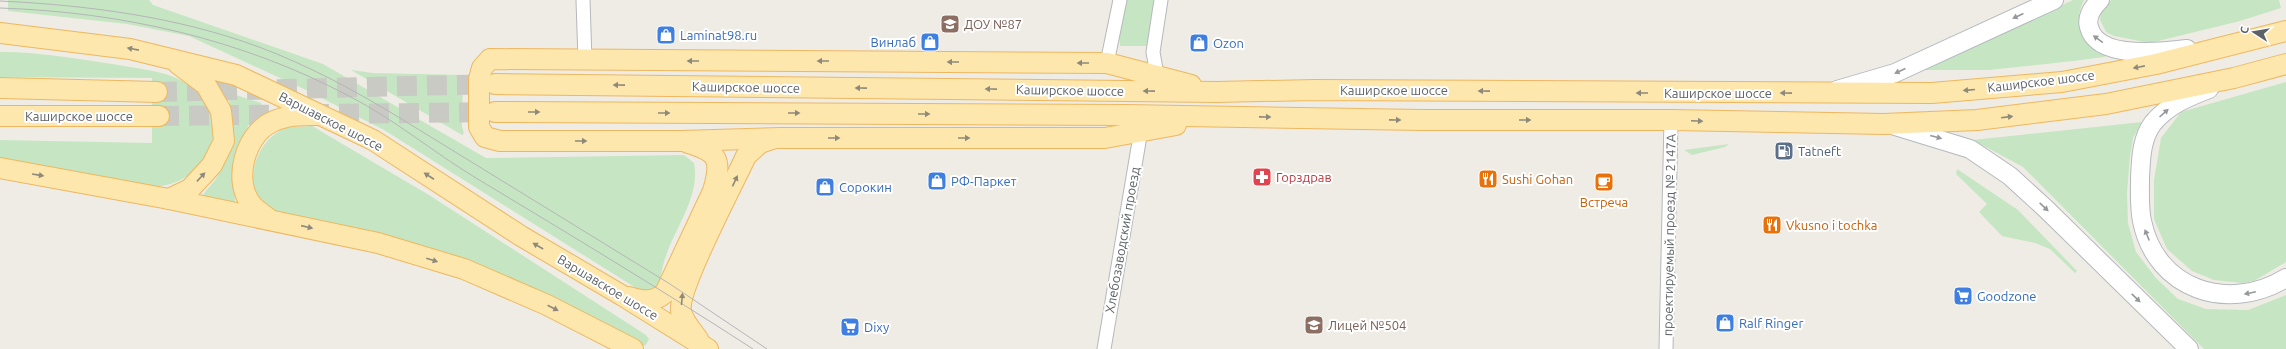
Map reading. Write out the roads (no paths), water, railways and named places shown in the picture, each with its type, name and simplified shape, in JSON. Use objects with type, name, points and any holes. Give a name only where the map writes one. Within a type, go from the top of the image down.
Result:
[{"type":"main road","points":[[1825,93],[1895,73],[2054,0]]},
{"type":"main road","points":[[2100,0],[2090,14],[2088,25],[2091,34],[2100,42],[2111,47],[2150,53],[2231,45]]},
{"type":"main road","name":"Каширское шоссе","points":[[495,84],[1216,92],[1323,90],[1932,93],[2062,82],[2156,64],[2286,31]]},
{"type":"main road","name":"Варшавское шоссе","points":[[0,33],[130,49],[236,75],[373,140],[521,236],[706,347]]},
{"type":"main road","points":[[169,199],[190,189],[212,165],[224,140],[221,111],[206,85],[171,58]]},
{"type":"main road","points":[[1216,92],[1157,75],[1107,63],[585,61],[490,59],[482,68],[479,79],[479,127],[485,137],[500,141],[681,141],[781,138],[1105,138],[1141,130],[1226,117]]},
{"type":"main road","name":"Каширское шоссе","points":[[495,112],[1125,115],[1422,120],[1671,120],[1884,124],[1977,120],[2106,104],[2234,78],[2286,64]]},
{"type":"main road","points":[[2234,78],[2180,101],[2164,112],[2145,136],[2142,150],[2142,221],[2155,254],[2169,271],[2187,284],[2210,293],[2246,294],[2269,288],[2286,278]]},
{"type":"main road","name":"Каширское шоссе","points":[[0,88],[157,92]]},
{"type":"main road","points":[[268,219],[251,204],[246,191],[242,174],[245,153],[254,138],[271,122],[296,115],[319,115]]},
{"type":"main road","name":"Каширское шоссе","points":[[0,116],[159,116]]},
{"type":"main road","points":[[1884,124],[1970,149],[2010,176],[2045,208],[2189,349]]},
{"type":"main road","points":[[706,347],[689,328],[681,310],[685,284],[746,156],[760,143],[781,138]]},
{"type":"main road","points":[[623,296],[647,302],[659,298],[665,293],[713,191],[718,174],[716,159],[707,149],[681,141]]},
{"type":"main road","points":[[0,168],[169,199],[378,243],[464,269],[547,305],[633,349]]},
{"type":"street","points":[[583,0],[585,61]]},
{"type":"street","points":[[1107,63],[1120,0]]},
{"type":"street","points":[[1157,75],[1154,52],[1161,0]]},
{"type":"street","name":"проектируемый проезд № 2147А","points":[[1666,349],[1671,120]]},
{"type":"street","name":"Хлебозаводский проезд","points":[[1104,349],[1141,130]]},
{"type":"tunnel","points":[[157,92],[495,84]]},
{"type":"tunnel","points":[[159,116],[495,112]]},
{"type":"tram line","points":[[0,1],[99,9],[164,20],[197,28],[259,47],[312,70],[346,87],[395,115],[670,284],[767,349]]},
{"type":"tram line","points":[[0,8],[91,15],[180,32],[223,44],[308,76],[366,105],[398,125],[460,168],[753,349]]},
{"type":"place","name":"ДОУ №87","points":[[950,24]]},
{"type":"place","name":"Laminat98.ru","points":[[666,35]]},
{"type":"place","name":"Винлаб","points":[[930,42]]},
{"type":"place","name":"Ozon","points":[[1199,43]]},
{"type":"place","name":"Tatneft","points":[[1784,151]]},
{"type":"place","name":"Горздрав","points":[[1262,177]]},
{"type":"place","name":"Sushi Gohan","points":[[1488,179]]},
{"type":"place","name":"РФ-Паркет","points":[[937,181]]},
{"type":"place","name":"Встреча","points":[[1604,182]]},
{"type":"place","name":"Сорокин","points":[[825,187]]},
{"type":"place","name":"Vkusno i tochka","points":[[1772,225]]},
{"type":"place","name":"Goodzone","points":[[1963,296]]},
{"type":"place","name":"Ralf Ringer","points":[[1725,323]]},
{"type":"place","name":"Лицей №504","points":[[1314,325]]},
{"type":"place","name":"Dixy","points":[[850,327]]}]
